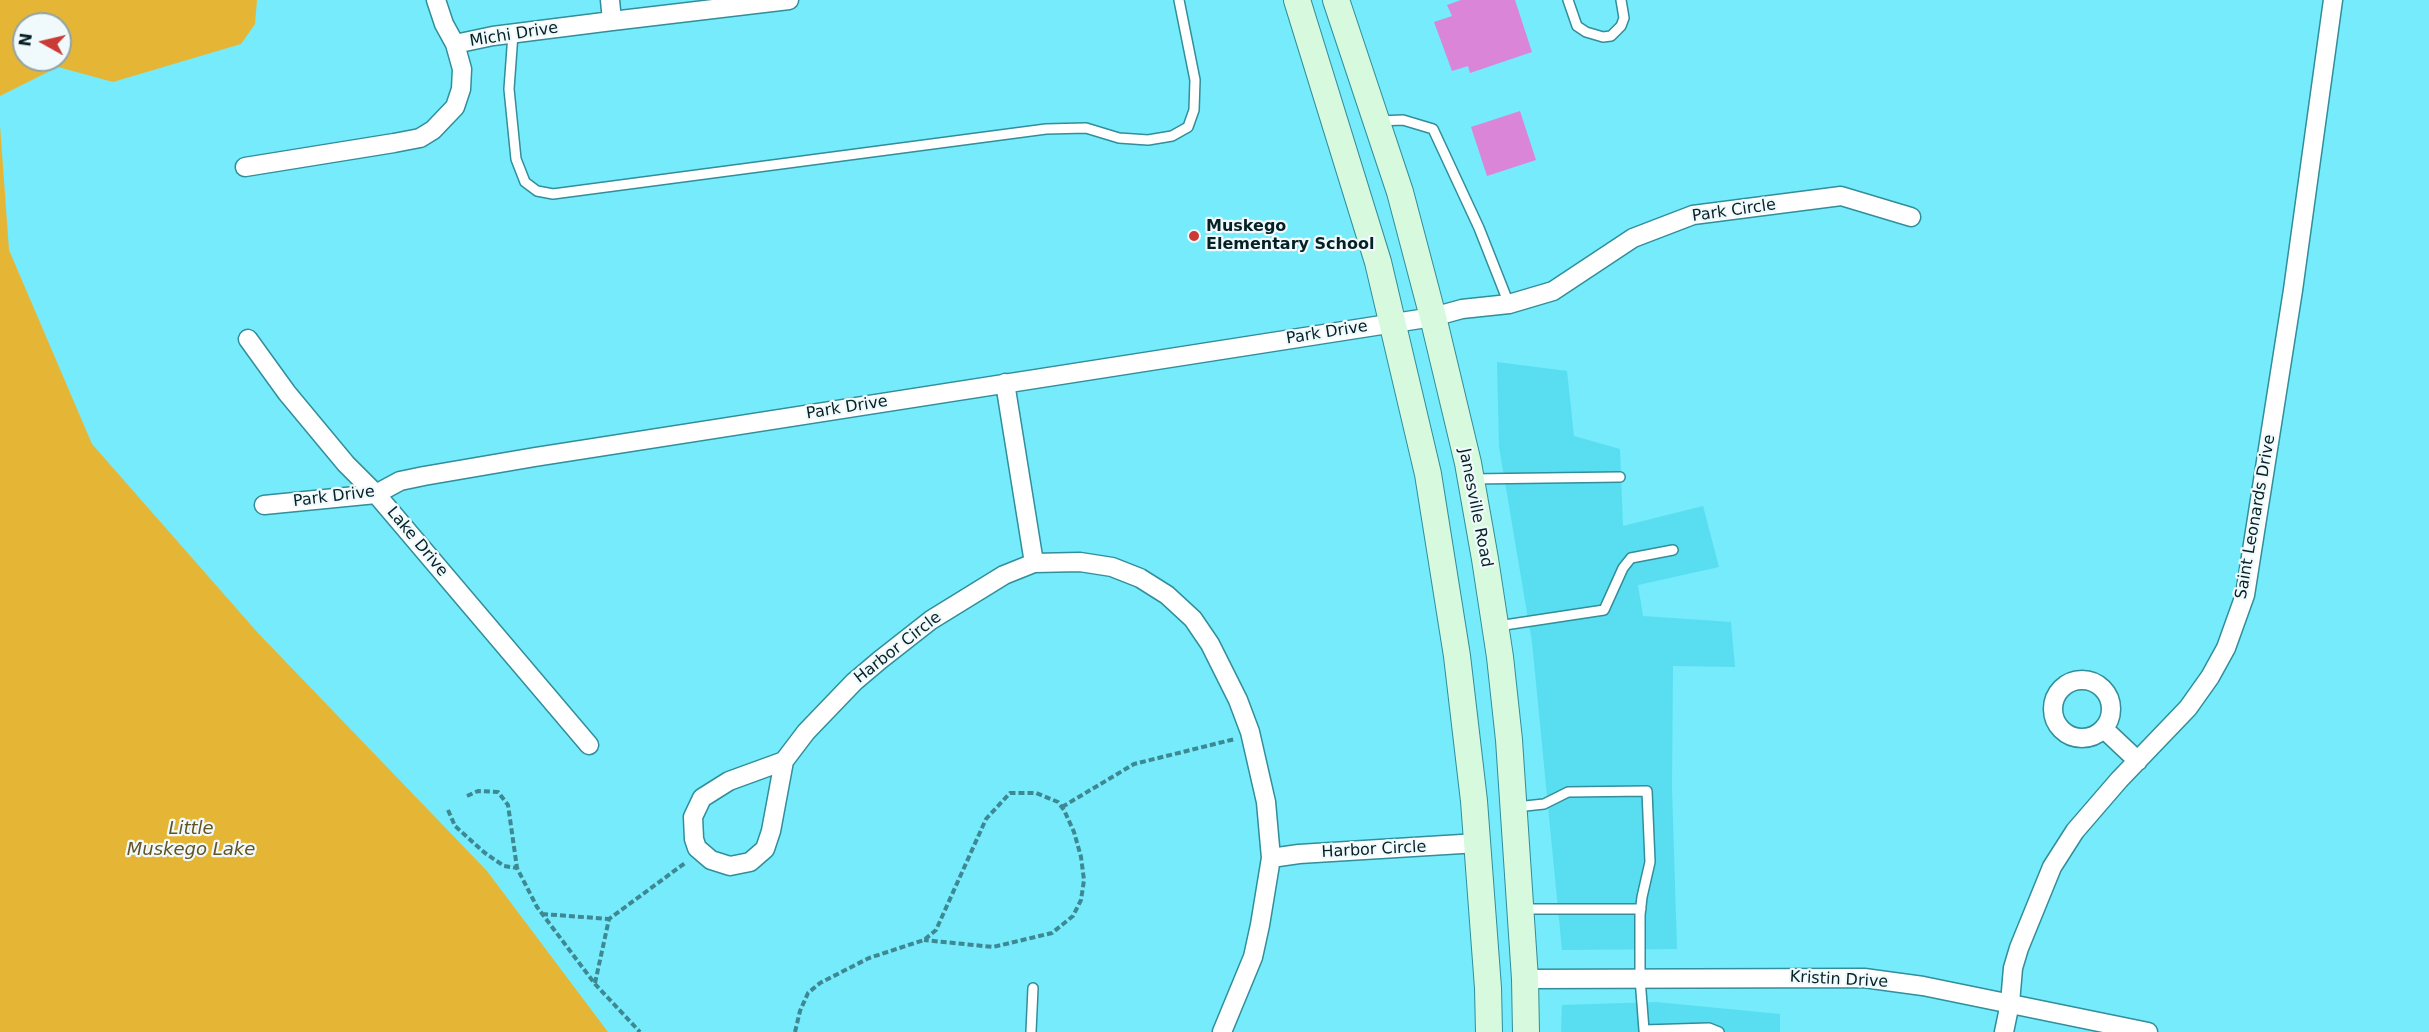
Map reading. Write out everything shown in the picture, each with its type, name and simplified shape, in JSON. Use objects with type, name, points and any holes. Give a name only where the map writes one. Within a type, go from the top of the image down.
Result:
[{"type":"main road","points":[[1297,0],[1378,262],[1431,496],[1457,656],[1479,853],[1490,1032]]},
{"type":"main road","name":"Janesville Road","points":[[1336,0],[1400,192],[1433,316],[1471,479],[1495,627],[1511,778],[1525,979],[1526,1032]]},
{"type":"main road","points":[[1490,1032],[1507,995],[1525,979],[1511,966],[1498,946],[1479,853],[1501,811],[1511,778]]},
{"type":"main road","points":[[1479,853],[1491,845],[1497,852],[1521,919]]},
{"type":"street","points":[[436,0],[444,24],[455,44]]},
{"type":"street","points":[[610,0],[612,21]]},
{"type":"street","name":"Michi Drive","points":[[245,167],[420,138],[433,130],[455,106],[461,88],[462,69],[455,44],[513,34],[789,0]]},
{"type":"street","name":"Saint Leonards Drive","points":[[2004,1032],[2010,1004],[2013,968],[2052,867],[2075,831],[2188,708],[2210,677],[2226,648],[2244,595],[2293,291],[2333,0]]},
{"type":"street","name":"Park Circle","points":[[1433,316],[1462,309],[1509,304],[1553,291],[1633,238],[1693,215],[1841,196],[1911,217]]},
{"type":"street","name":"Park Drive","points":[[264,506],[376,494],[400,482],[424,476],[1433,316]]},
{"type":"street","name":"Lake Drive","points":[[248,339],[295,402],[346,464],[376,494],[589,745]]},
{"type":"street","points":[[1005,383],[1034,563]]},
{"type":"street","name":"Harbor Circle","points":[[701,851],[718,864],[730,866],[750,862],[765,849],[771,831],[784,761],[806,732],[854,682],[931,620],[1004,575],[1034,563],[1080,562],[1112,567],[1140,578],[1167,595],[1193,619],[1210,644],[1238,700],[1251,735],[1266,802],[1271,858],[1253,957],[1222,1032]]},
{"type":"street","points":[[2104,729],[2138,761]]},
{"type":"street","points":[[701,851],[694,839],[693,828],[696,807],[702,798],[729,781],[784,761]]},
{"type":"street","name":"Harbor Circle","points":[[1271,858],[1299,854],[1479,853]]},
{"type":"street","name":"Kristin Drive","points":[[1525,979],[1864,978],[1923,986],[2148,1032]]},
{"type":"lane","points":[[513,34],[509,90],[516,159],[525,182],[537,191],[553,194],[1046,129],[1086,128],[1119,138],[1148,140],[1172,136],[1188,126],[1194,111],[1195,80],[1179,0]]},
{"type":"lane","points":[[1568,0],[1577,26],[1595,36],[1603,37],[1611,36],[1621,26],[1624,18],[1621,0]]},
{"type":"lane","points":[[1377,121],[1403,120],[1433,129],[1479,228],[1509,304]]},
{"type":"lane","points":[[1471,479],[1620,477]]},
{"type":"lane","points":[[1495,627],[1604,610],[1623,568],[1631,558],[1673,550]]},
{"type":"lane","points":[[1513,807],[1544,804],[1568,792],[1647,791],[1650,862],[1641,909],[1640,978],[1644,1030],[1709,1028],[1719,1032]]},
{"type":"lane","points":[[1521,919],[1641,909]]},
{"type":"lane","points":[[1031,1032],[1033,988]]},
{"type":"path","points":[[1062,807],[1134,764],[1251,735]]},
{"type":"path","points":[[467,796],[478,791],[498,792],[508,805],[517,867],[542,914],[595,984],[640,1032]]},
{"type":"path","points":[[795,1032],[800,1011],[808,993],[820,983],[869,958],[924,940],[936,930],[986,819],[1010,793],[1036,793],[1058,802],[1074,832],[1081,857],[1084,880],[1081,900],[1073,916],[1052,933],[993,947],[924,940]]},
{"type":"path","points":[[448,810],[455,826],[485,853],[504,866],[517,867]]},
{"type":"path","points":[[542,914],[609,919],[701,851]]},
{"type":"path","points":[[595,984],[609,919]]},
{"type":"shaded area","points":[[1497,362],[1567,371],[1574,436],[1620,449],[1623,526],[1703,506],[1719,567],[1638,585],[1643,616],[1731,622],[1735,667],[1673,666],[1672,788],[1677,949],[1562,950],[1532,642],[1499,447]]},
{"type":"shaded area","points":[[1656,1002],[1780,1014],[1780,1032],[1561,1032],[1562,1005]]},
{"type":"water","points":[[0,0],[257,0],[255,24],[241,44],[113,82],[72,71],[72,12],[12,12],[12,72],[48,72],[0,96]]},
{"type":"water","name":"Little Muskego Lake","points":[[0,125],[9,250],[92,444],[258,633],[487,871],[608,1032],[0,1032]]},
{"type":"building","points":[[1461,0],[1515,0],[1532,52],[1470,73],[1468,66],[1452,71],[1434,22],[1452,16],[1447,5]]},
{"type":"building","points":[[1520,111],[1536,160],[1487,176],[1471,127]]},
{"type":"place","name":"Muskego Elementary School","points":[[1194,236]]}]
